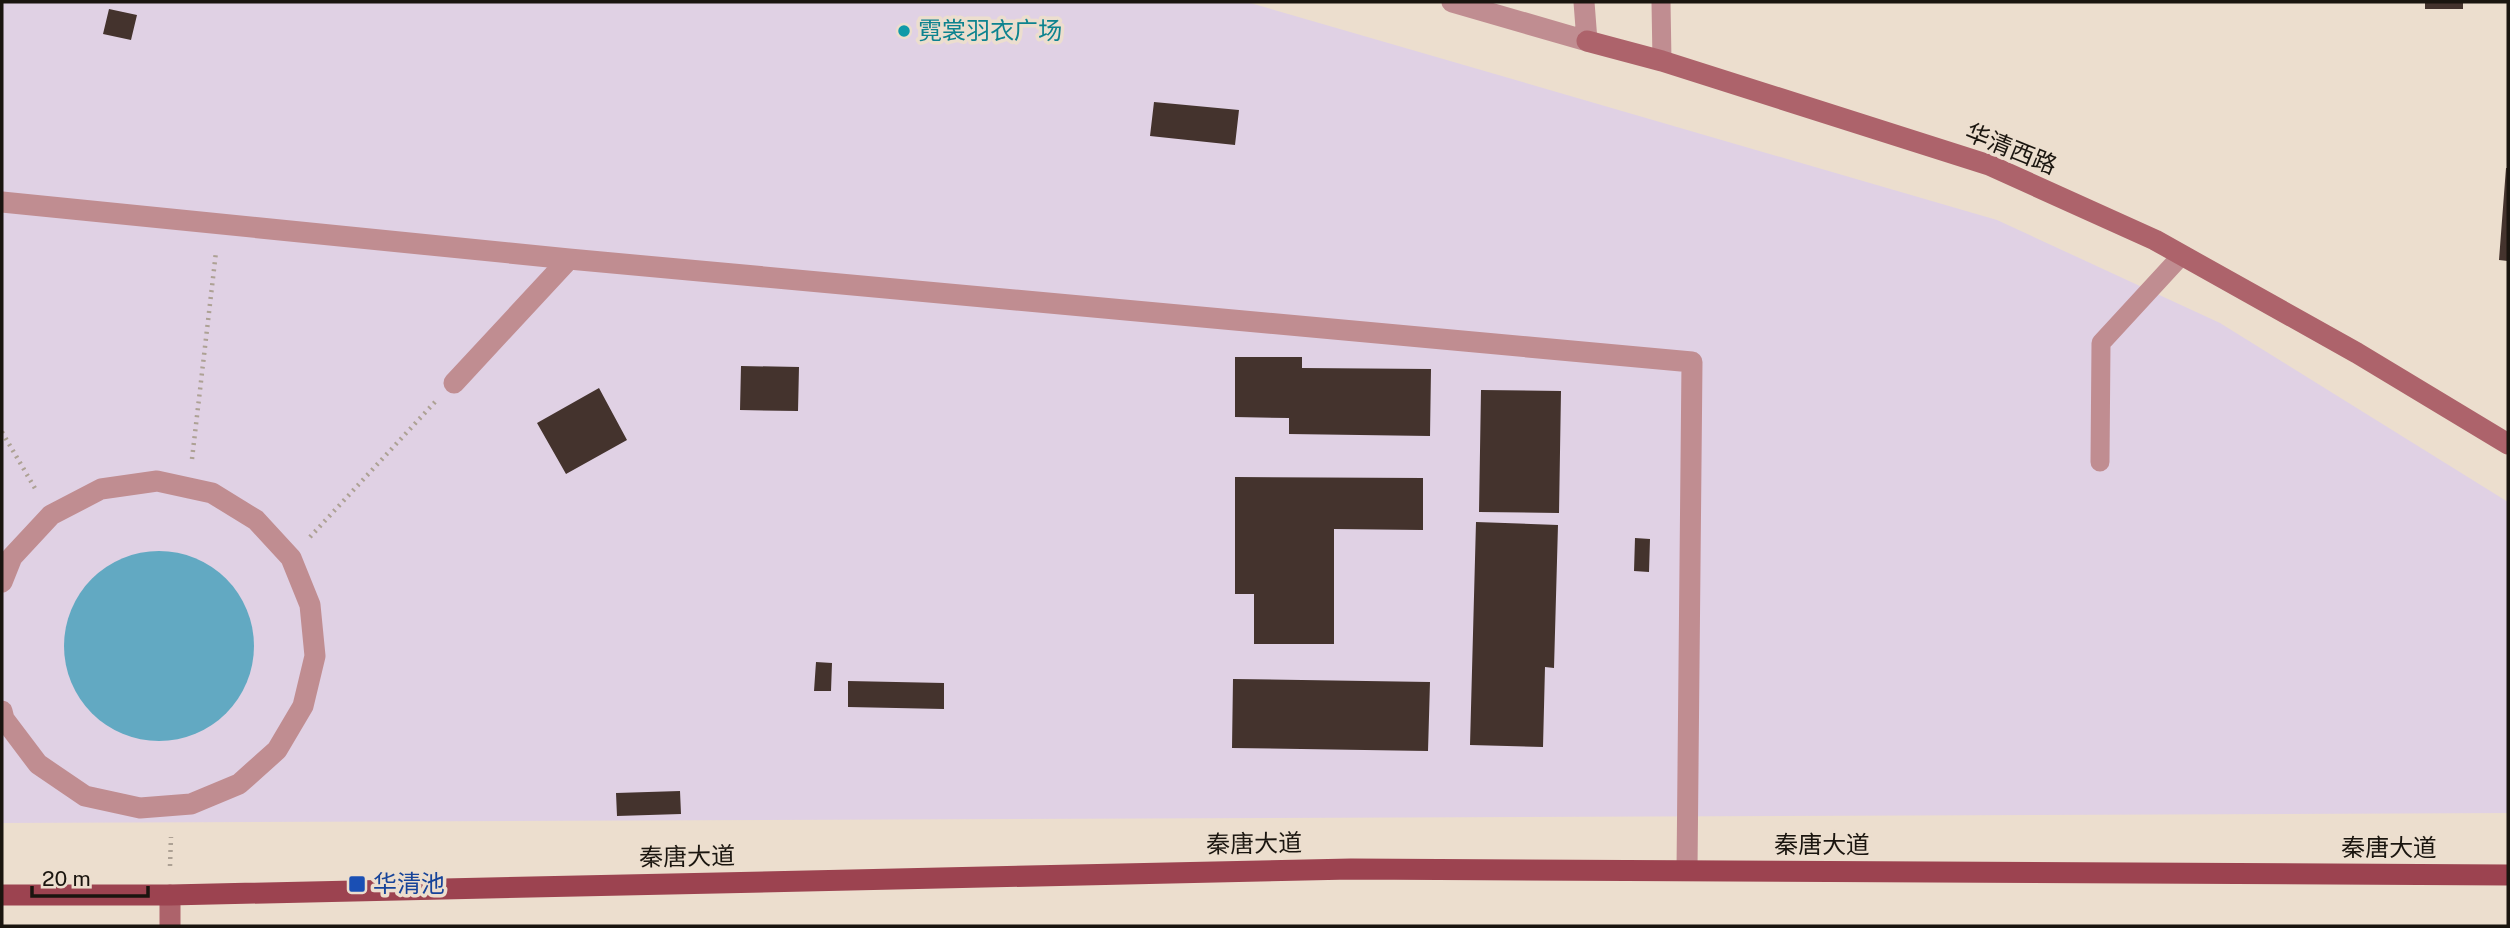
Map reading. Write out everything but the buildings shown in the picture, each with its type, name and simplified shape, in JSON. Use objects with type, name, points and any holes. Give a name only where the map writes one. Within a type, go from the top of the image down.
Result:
[{"type":"main road","name":"秦唐大道","points":[[2,895],[170,895],[1352,869],[2508,875]]},
{"type":"street","name":"华清西路","points":[[1452,2],[1662,61],[1989,165],[2155,240],[2357,353],[2508,444]]},
{"type":"street","points":[[1584,2],[1587,41]]},
{"type":"street","points":[[2,202],[569,259],[1692,362],[1687,870]]},
{"type":"street","points":[[454,383],[569,259]]},
{"type":"street","points":[[2,582],[12,557],[51,515],[101,489],[157,481],[212,493],[256,520],[290,558],[310,605],[315,656],[303,706],[277,750],[239,784],[191,804],[141,808],[85,796],[38,764],[4,719],[2,711]]},
{"type":"street","points":[[170,895],[170,926]]},
{"type":"lane","points":[[1661,2],[1662,61]]},
{"type":"lane","points":[[2100,462],[2101,343],[2182,255]]},
{"type":"path","points":[[188,488],[220,223]]},
{"type":"path","points":[[290,558],[454,383]]},
{"type":"path","points":[[2,432],[51,515]]},
{"type":"path","points":[[170,895],[171,806]]},
{"type":"shaded area","points":[[2,2],[1247,2],[1997,220],[2220,323],[2508,502],[2508,813],[2,823]]},
{"type":"water","points":[[159,551],[195,559],[212,567],[226,579],[238,593],[246,610],[254,646],[246,682],[238,699],[226,713],[212,725],[195,733],[159,741],[123,733],[106,725],[92,713],[80,699],[72,682],[64,646],[72,610],[80,593],[92,579],[106,567],[123,559]]},
{"type":"place","name":"霓裳羽衣广场","points":[[904,31]]},
{"type":"place","name":"华清池","points":[[357,884]]}]
